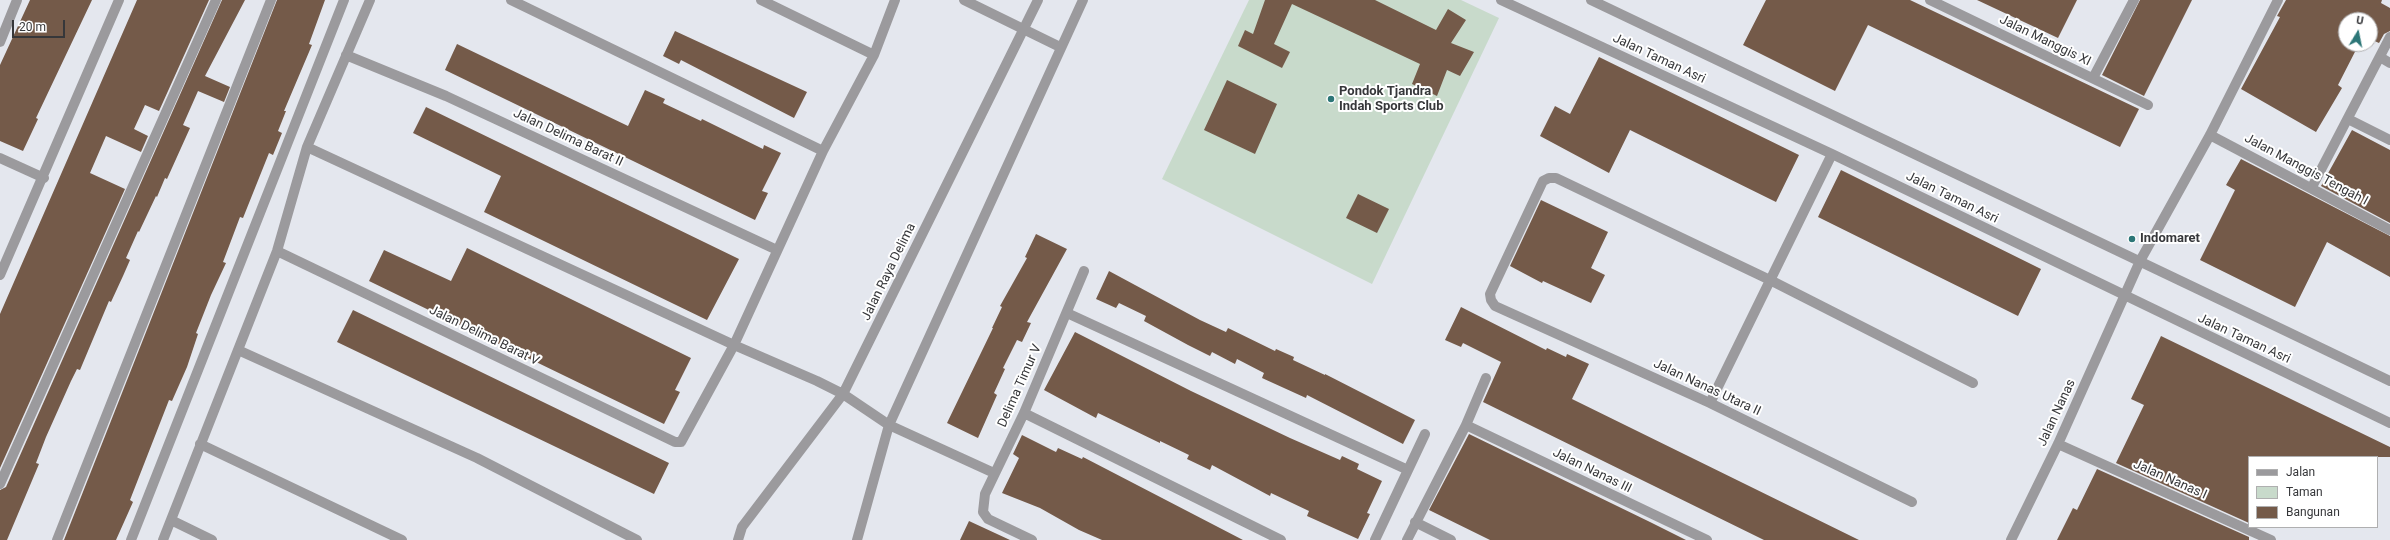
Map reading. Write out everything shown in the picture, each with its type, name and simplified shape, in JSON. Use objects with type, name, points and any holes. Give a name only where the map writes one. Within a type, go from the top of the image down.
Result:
[{"type":"street","points":[[0,42],[17,0]]},
{"type":"street","points":[[0,274],[44,178],[119,0]]},
{"type":"street","points":[[0,484],[216,0]]},
{"type":"street","points":[[57,540],[271,0]]},
{"type":"street","points":[[131,540],[344,0]]},
{"type":"street","points":[[163,540],[277,252],[307,147],[370,0]]},
{"type":"street","points":[[511,0],[823,151]]},
{"type":"street","points":[[761,0],[874,55]]},
{"type":"street","points":[[734,346],[823,151],[874,55],[895,0]]},
{"type":"street","points":[[964,0],[1060,47]]},
{"type":"street","name":"Jalan Raya Delima","points":[[738,540],[742,528],[843,394],[1038,0]]},
{"type":"street","points":[[857,540],[889,425],[1060,47],[1083,0]]},
{"type":"street","name":"Jalan Taman Asri","points":[[1501,0],[1832,154],[2125,297],[2390,423]]},
{"type":"street","name":"Jalan Taman Asri","points":[[1591,0],[1847,124],[2140,261],[2390,381]]},
{"type":"street","name":"Jalan Manggis XI","points":[[1930,0],[2148,105]]},
{"type":"street","points":[[2093,78],[2134,0]]},
{"type":"street","name":"Jalan Nanas","points":[[2011,540],[2058,444],[2140,261],[2210,134],[2278,0]]},
{"type":"street","points":[[2312,187],[2390,37]]},
{"type":"street","name":"Jalan Delima Barat II","points":[[346,55],[446,96],[778,250]]},
{"type":"street","points":[[2380,57],[2390,63]]},
{"type":"street","points":[[2348,119],[2390,140]]},
{"type":"street","name":"Jalan Manggis Tengah I","points":[[2210,134],[2312,187],[2390,230]]},
{"type":"street","points":[[307,147],[734,346],[817,381],[843,394],[889,425],[994,473]]},
{"type":"street","points":[[1710,403],[1832,154]]},
{"type":"street","points":[[0,158],[44,178]]},
{"type":"street","name":"Jalan Nanas Utara II","points":[[1770,280],[1556,178],[1549,178],[1543,182],[1490,294],[1491,300],[1495,306],[1710,403],[1912,502]]},
{"type":"street","name":"Jalan Delima Barat V","points":[[277,252],[675,442],[681,442],[734,346]]},
{"type":"street","name":"Delima Timur V","points":[[1032,540],[988,519],[983,512],[985,494],[1024,413],[1084,272]]},
{"type":"street","points":[[1770,280],[1973,383]]},
{"type":"street","points":[[1067,313],[1408,470]]},
{"type":"street","points":[[238,350],[477,458],[637,540]]},
{"type":"street","points":[[1407,540],[1466,425],[1486,378]]},
{"type":"street","points":[[1024,413],[1281,540]]},
{"type":"street","name":"Jalan Nanas III","points":[[1466,425],[1707,540]]},
{"type":"street","points":[[1375,540],[1425,434]]},
{"type":"street","points":[[200,444],[402,540]]},
{"type":"street","name":"Jalan Nanas I","points":[[2058,444],[2271,540]]},
{"type":"street","points":[[171,520],[212,540]]},
{"type":"street","points":[[1415,522],[1451,540]]},
{"type":"green space","name":"Pondok Tjandra Indah Sports Club","points":[[1249,0],[1461,0],[1499,18],[1372,284],[1162,179]]},
{"type":"building","points":[[30,0],[92,0],[36,118],[38,119],[23,151],[0,141],[0,65]]},
{"type":"building","points":[[137,0],[209,0],[159,111],[145,105],[134,129],[148,136],[141,152],[106,136],[90,173],[125,189],[0,468],[0,314]]},
{"type":"building","points":[[222,0],[245,0],[205,76],[230,87],[224,102],[198,91],[183,125],[190,128],[167,179],[165,178],[157,197],[156,196],[139,232],[138,231],[126,258],[130,260],[123,276],[111,302],[109,301],[80,370],[77,369],[46,437],[36,463],[39,464],[7,540],[0,540],[0,490],[6,487]]},
{"type":"building","points":[[277,0],[325,0],[309,44],[312,45],[284,111],[286,111],[278,131],[282,133],[273,155],[269,153],[243,218],[240,217],[223,262],[226,263],[196,333],[198,334],[187,367],[172,401],[169,400],[130,500],[133,502],[116,540],[64,540]]},
{"type":"building","points":[[1265,0],[1375,0],[1436,30],[1448,9],[1466,20],[1451,43],[1474,52],[1460,76],[1447,70],[1437,96],[1412,84],[1420,64],[1292,4],[1274,44],[1290,52],[1282,68],[1238,46],[1245,30],[1253,34]]},
{"type":"building","points":[[1766,0],[1910,0],[2139,109],[2120,147],[1868,25],[1835,91],[1743,45]]},
{"type":"building","points":[[1977,0],[2077,0],[2058,38]]},
{"type":"building","points":[[2140,0],[2192,0],[2144,96],[2102,75]]},
{"type":"building","points":[[2286,0],[2382,0],[2381,3],[2390,8],[2390,31],[2384,34],[2379,43],[2378,12],[2338,12],[2338,52],[2355,52],[2338,85],[2342,88],[2316,132],[2241,89],[2280,17],[2277,16]]},
{"type":"building","points":[[675,31],[807,92],[794,118],[681,60],[679,64],[663,56]]},
{"type":"building","points":[[457,44],[628,126],[645,90],[665,99],[663,103],[701,121],[702,119],[763,149],[764,145],[781,153],[762,191],[768,193],[755,220],[445,70]]},
{"type":"building","points":[[1599,57],[1799,155],[1776,202],[1630,130],[1609,173],[1540,136],[1555,106],[1570,114]]},
{"type":"building","points":[[1227,80],[1277,104],[1255,154],[1204,130]]},
{"type":"building","points":[[426,107],[739,259],[707,320],[484,212],[501,176],[413,133]]},
{"type":"building","points":[[2352,130],[2390,150],[2390,223],[2321,186]]},
{"type":"building","points":[[2241,159],[2390,236],[2390,277],[2327,242],[2295,307],[2200,260],[2235,190],[2226,185]]},
{"type":"building","points":[[1841,170],[2041,269],[2018,316],[1818,217]]},
{"type":"building","points":[[1358,194],[1389,209],[1377,233],[1346,218]]},
{"type":"building","points":[[1541,200],[1608,232],[1591,268],[1605,275],[1591,303],[1543,281],[1542,283],[1510,266]]},
{"type":"building","points":[[1036,234],[1067,249],[1027,322],[1031,323],[1022,342],[1017,340],[1003,368],[1005,369],[994,393],[997,395],[978,438],[947,423],[993,328],[1002,307],[1000,306],[1027,258],[1025,257]]},
{"type":"building","points":[[467,248],[691,358],[675,390],[680,392],[664,424],[369,281],[384,250],[451,281]]},
{"type":"building","points":[[1109,271],[1200,320],[1226,332],[1228,328],[1275,351],[1276,349],[1294,357],[1293,360],[1325,374],[1415,420],[1403,444],[1307,395],[1306,398],[1262,378],[1264,373],[1237,359],[1235,364],[1212,352],[1210,356],[1144,321],[1146,316],[1119,303],[1116,308],[1096,299]]},
{"type":"building","points":[[1461,307],[1546,350],[1547,348],[1566,357],[1567,354],[1589,364],[1572,399],[1859,540],[1764,540],[1483,402],[1501,362],[1463,343],[1461,347],[1445,340]]},
{"type":"building","points":[[353,310],[669,463],[654,494],[337,342]]},
{"type":"building","points":[[1075,332],[1191,391],[1290,438],[1340,460],[1342,456],[1359,464],[1357,469],[1382,481],[1367,513],[1370,514],[1358,539],[1307,516],[1309,511],[1271,493],[1270,496],[1212,465],[1210,470],[1187,459],[1189,455],[1160,441],[1160,443],[1098,413],[1096,418],[1044,390]]},
{"type":"building","points":[[2161,336],[2390,447],[2390,457],[2248,456],[2248,523],[2116,463],[2144,405],[2131,399]]},
{"type":"building","points":[[1469,434],[1686,540],[1490,540],[1429,510]]},
{"type":"building","points":[[1022,435],[1056,452],[1058,448],[1082,459],[1083,457],[1243,540],[1102,540],[1079,530],[1040,508],[1002,493],[1019,458],[1013,454]]},
{"type":"building","points":[[2097,469],[2249,537],[2249,540],[2057,540],[2073,508],[2077,510]]},
{"type":"building","points":[[969,521],[1010,540],[960,540]]},
{"type":"place","name":"Pondok Tjandra Indah Sports Club","points":[[1331,99]]},
{"type":"place","name":"Indomaret","points":[[2132,239]]}]
